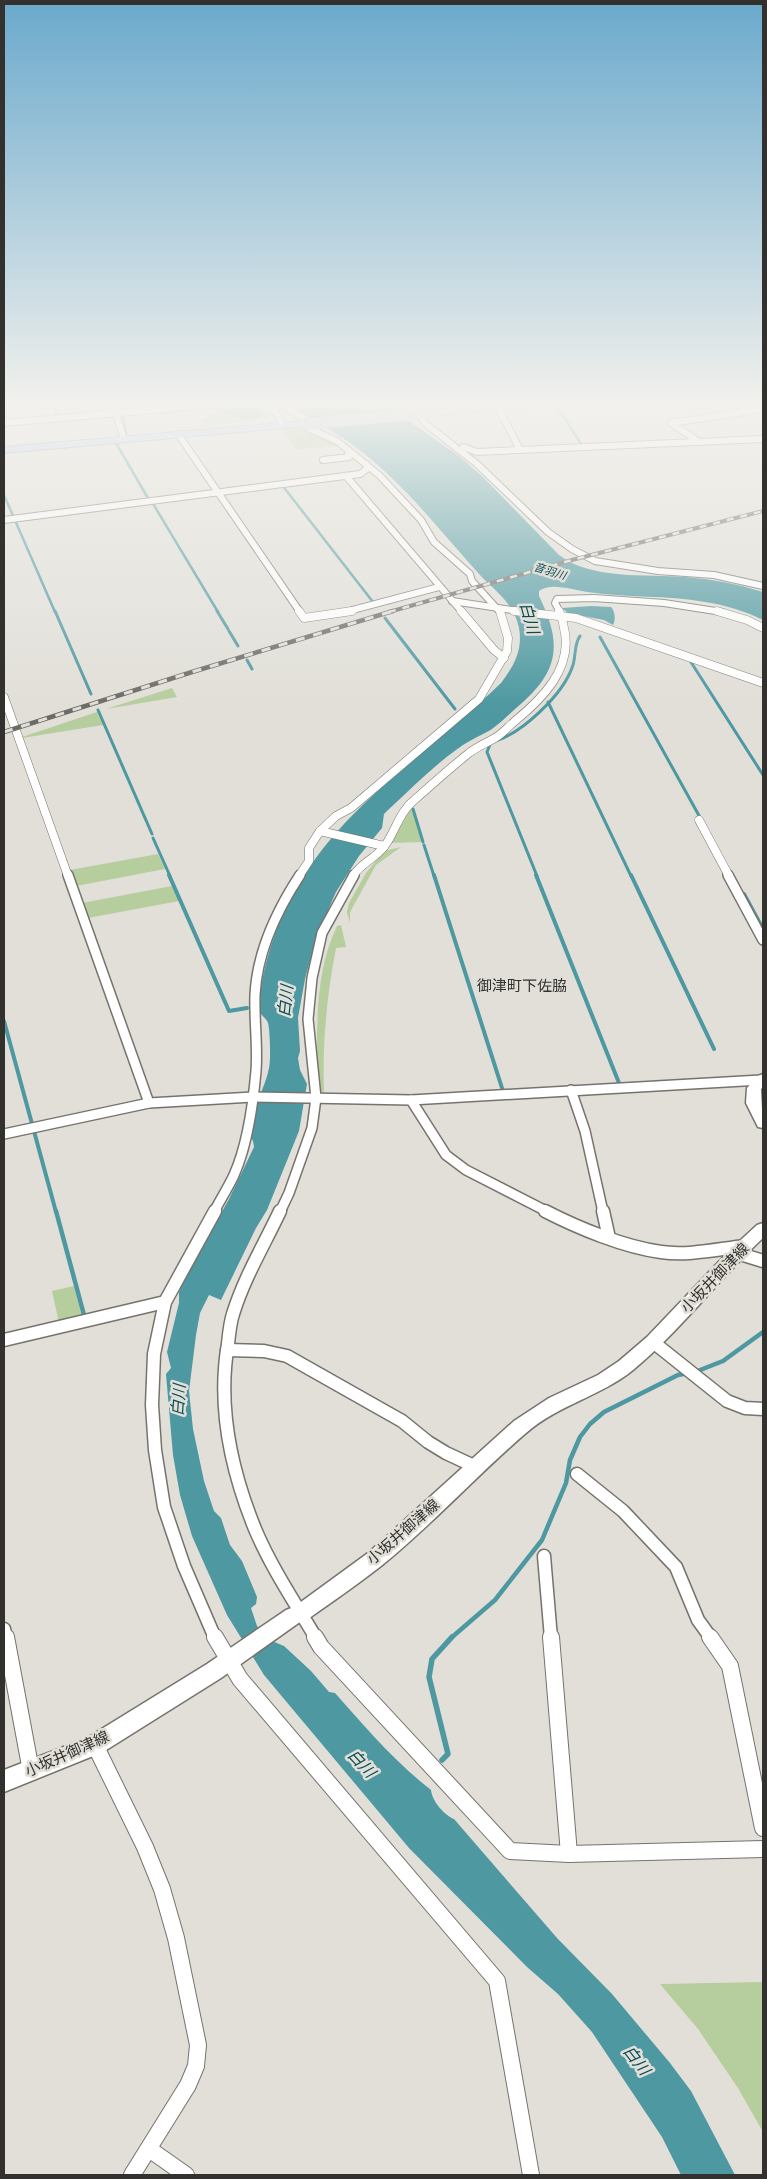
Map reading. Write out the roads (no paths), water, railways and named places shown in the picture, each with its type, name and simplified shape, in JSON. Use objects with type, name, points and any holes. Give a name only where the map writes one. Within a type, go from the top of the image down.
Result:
[{"type":"main road","points":[[762,1080],[754,1088],[754,1103],[763,1123]]},
{"type":"main road","name":"小坂井御津線","points":[[4,1781],[95,1745],[214,1671],[375,1559],[521,1426],[555,1403],[604,1380],[653,1342],[741,1249],[763,1229]]},
{"type":"street","points":[[4,520],[121,505]]},
{"type":"street","points":[[227,505],[304,618],[351,611],[439,587]]},
{"type":"street","points":[[370,505],[494,650],[504,658]]},
{"type":"street","points":[[407,505],[421,520],[434,542],[470,574],[472,581],[501,609],[508,638],[507,651],[479,699],[352,808],[336,816],[322,831],[309,848],[309,861],[288,893],[276,917],[259,964],[255,994],[255,1097],[242,1151],[234,1175],[166,1302],[154,1354],[152,1405],[155,1450],[164,1507],[184,1566],[210,1629],[232,1658],[240,1679],[312,1766],[498,1982],[499,2001],[531,2175]]},
{"type":"street","points":[[519,505],[548,532],[572,549],[594,561],[714,576],[763,586]]},
{"type":"street","points":[[763,628],[740,617],[705,607],[617,600],[557,599],[555,602],[566,640],[565,656],[560,671],[552,685],[524,714],[495,738],[486,741],[469,753],[409,805],[398,820],[395,831],[372,859],[358,868],[322,933],[312,978],[308,1018],[313,1098],[312,1128],[289,1193],[242,1289],[232,1316],[223,1372],[225,1421],[235,1472],[259,1538],[297,1615],[321,1647],[510,1851],[569,1854],[763,1849]]},
{"type":"street","points":[[452,601],[501,609],[559,615],[588,621],[763,683]]},
{"type":"street","points":[[4,697],[149,1103]]},
{"type":"street","points":[[699,820],[763,940]]},
{"type":"street","points":[[322,831],[382,846]]},
{"type":"street","points":[[4,1134],[149,1103],[255,1097],[411,1100],[735,1080],[762,1080]]},
{"type":"street","points":[[571,1090],[585,1130],[608,1238]]},
{"type":"street","points":[[411,1100],[428,1131],[446,1155],[466,1170],[565,1222],[608,1238],[661,1252],[741,1249],[763,1261]]},
{"type":"street","points":[[4,1340],[166,1302]]},
{"type":"street","points":[[653,1342],[727,1401],[745,1408],[763,1409]]},
{"type":"street","points":[[227,1350],[264,1351],[287,1356],[402,1421],[428,1442],[476,1466]]},
{"type":"street","points":[[577,1474],[623,1511],[676,1567],[698,1620],[730,1666],[763,1828]]},
{"type":"street","points":[[544,1556],[569,1854]]},
{"type":"street","points":[[4,1629],[31,1771]]},
{"type":"street","points":[[95,1745],[145,1847],[162,1888],[176,1938],[198,2045],[196,2066],[188,2085],[132,2175]]},
{"type":"street","points":[[149,2149],[186,2175]]},
{"type":"water","points":[[418,505],[510,505],[559,555],[572,563],[587,569],[603,572],[705,579],[763,592],[763,620],[712,603],[676,598],[602,594],[562,587],[544,588],[539,591],[539,596],[552,630],[554,645],[548,671],[529,696],[497,725],[447,757],[384,814],[382,828],[359,856],[336,892],[317,935],[305,979],[298,1018],[300,1051],[298,1058],[300,1070],[307,1084],[299,1131],[267,1210],[256,1228],[221,1300],[209,1295],[200,1313],[189,1391],[193,1429],[204,1481],[214,1511],[221,1518],[230,1545],[242,1561],[257,1597],[256,1604],[251,1608],[257,1626],[272,1641],[284,1646],[311,1671],[329,1692],[335,1693],[393,1756],[431,1790],[439,1807],[454,1819],[557,1938],[612,1994],[691,2091],[735,2175],[681,2175],[662,2137],[592,2032],[558,1994],[527,1967],[409,1848],[264,1675],[227,1615],[192,1536],[180,1495],[173,1455],[166,1374],[171,1368],[167,1352],[179,1303],[179,1292],[229,1199],[254,1147],[249,1129],[267,1076],[270,1059],[269,1027],[267,1020],[261,1014],[260,994],[275,935],[296,890],[322,850],[353,815],[387,782],[463,718],[501,683],[510,670],[518,651],[520,643],[519,628],[513,611]]},
{"type":"water","points":[[611,607],[615,616],[613,625],[604,620],[568,613],[562,608]]},
{"type":"waterway","points":[[8,505],[55,612]]},
{"type":"waterway","points":[[154,505],[218,612]]},
{"type":"waterway","points":[[297,505],[373,602]]},
{"type":"waterway","points":[[55,611],[91,694]]},
{"type":"waterway","points":[[217,611],[228,629]]},
{"type":"waterway","points":[[385,618],[455,709]]},
{"type":"waterway","points":[[229,631],[238,646]]},
{"type":"waterway","points":[[549,703],[568,676],[573,665],[577,642],[580,636]]},
{"type":"waterway","points":[[600,637],[702,821]]},
{"type":"waterway","points":[[689,659],[763,775]]},
{"type":"waterway","points":[[247,660],[252,669]]},
{"type":"waterway","points":[[537,876],[487,752],[491,742],[515,732],[549,703]]},
{"type":"waterway","points":[[549,703],[631,876]]},
{"type":"waterway","points":[[98,710],[152,834]]},
{"type":"waterway","points":[[413,809],[423,842]]},
{"type":"waterway","points":[[153,838],[170,876]]},
{"type":"waterway","points":[[424,845],[434,876]]},
{"type":"waterway","points":[[169,875],[229,1011],[247,1008]]},
{"type":"waterway","points":[[434,875],[502,1088]]},
{"type":"waterway","points":[[536,875],[619,1083]]},
{"type":"waterway","points":[[631,875],[714,1049]]},
{"type":"waterway","points":[[744,894],[763,929]]},
{"type":"waterway","points":[[4,1021],[56,1212]]},
{"type":"waterway","points":[[56,1211],[84,1315]]},
{"type":"waterway","points":[[695,1372],[723,1361],[763,1332]]},
{"type":"waterway","points":[[451,1638],[495,1600],[542,1540],[566,1483],[570,1460],[580,1437],[590,1424],[604,1412],[678,1375],[688,1373]]},
{"type":"waterway","points":[[442,1760],[448,1754],[429,1677],[432,1659],[451,1638]]},
{"type":"railway","points":[[389,612],[572,560],[763,511]]},
{"type":"railway","points":[[4,732],[393,611]]},
{"type":"district","name":"御津町下佐脇","points":[[522,986]]},
{"type":"water label","name":"音羽川","points":[[550,571]]},
{"type":"water label","name":"白川","points":[[530,618]]},
{"type":"water label","name":"白川","points":[[285,1001]]},
{"type":"water label","name":"白川","points":[[178,1400]]},
{"type":"water label","name":"白川","points":[[362,1763]]},
{"type":"water label","name":"白川","points":[[637,2060]]}]
